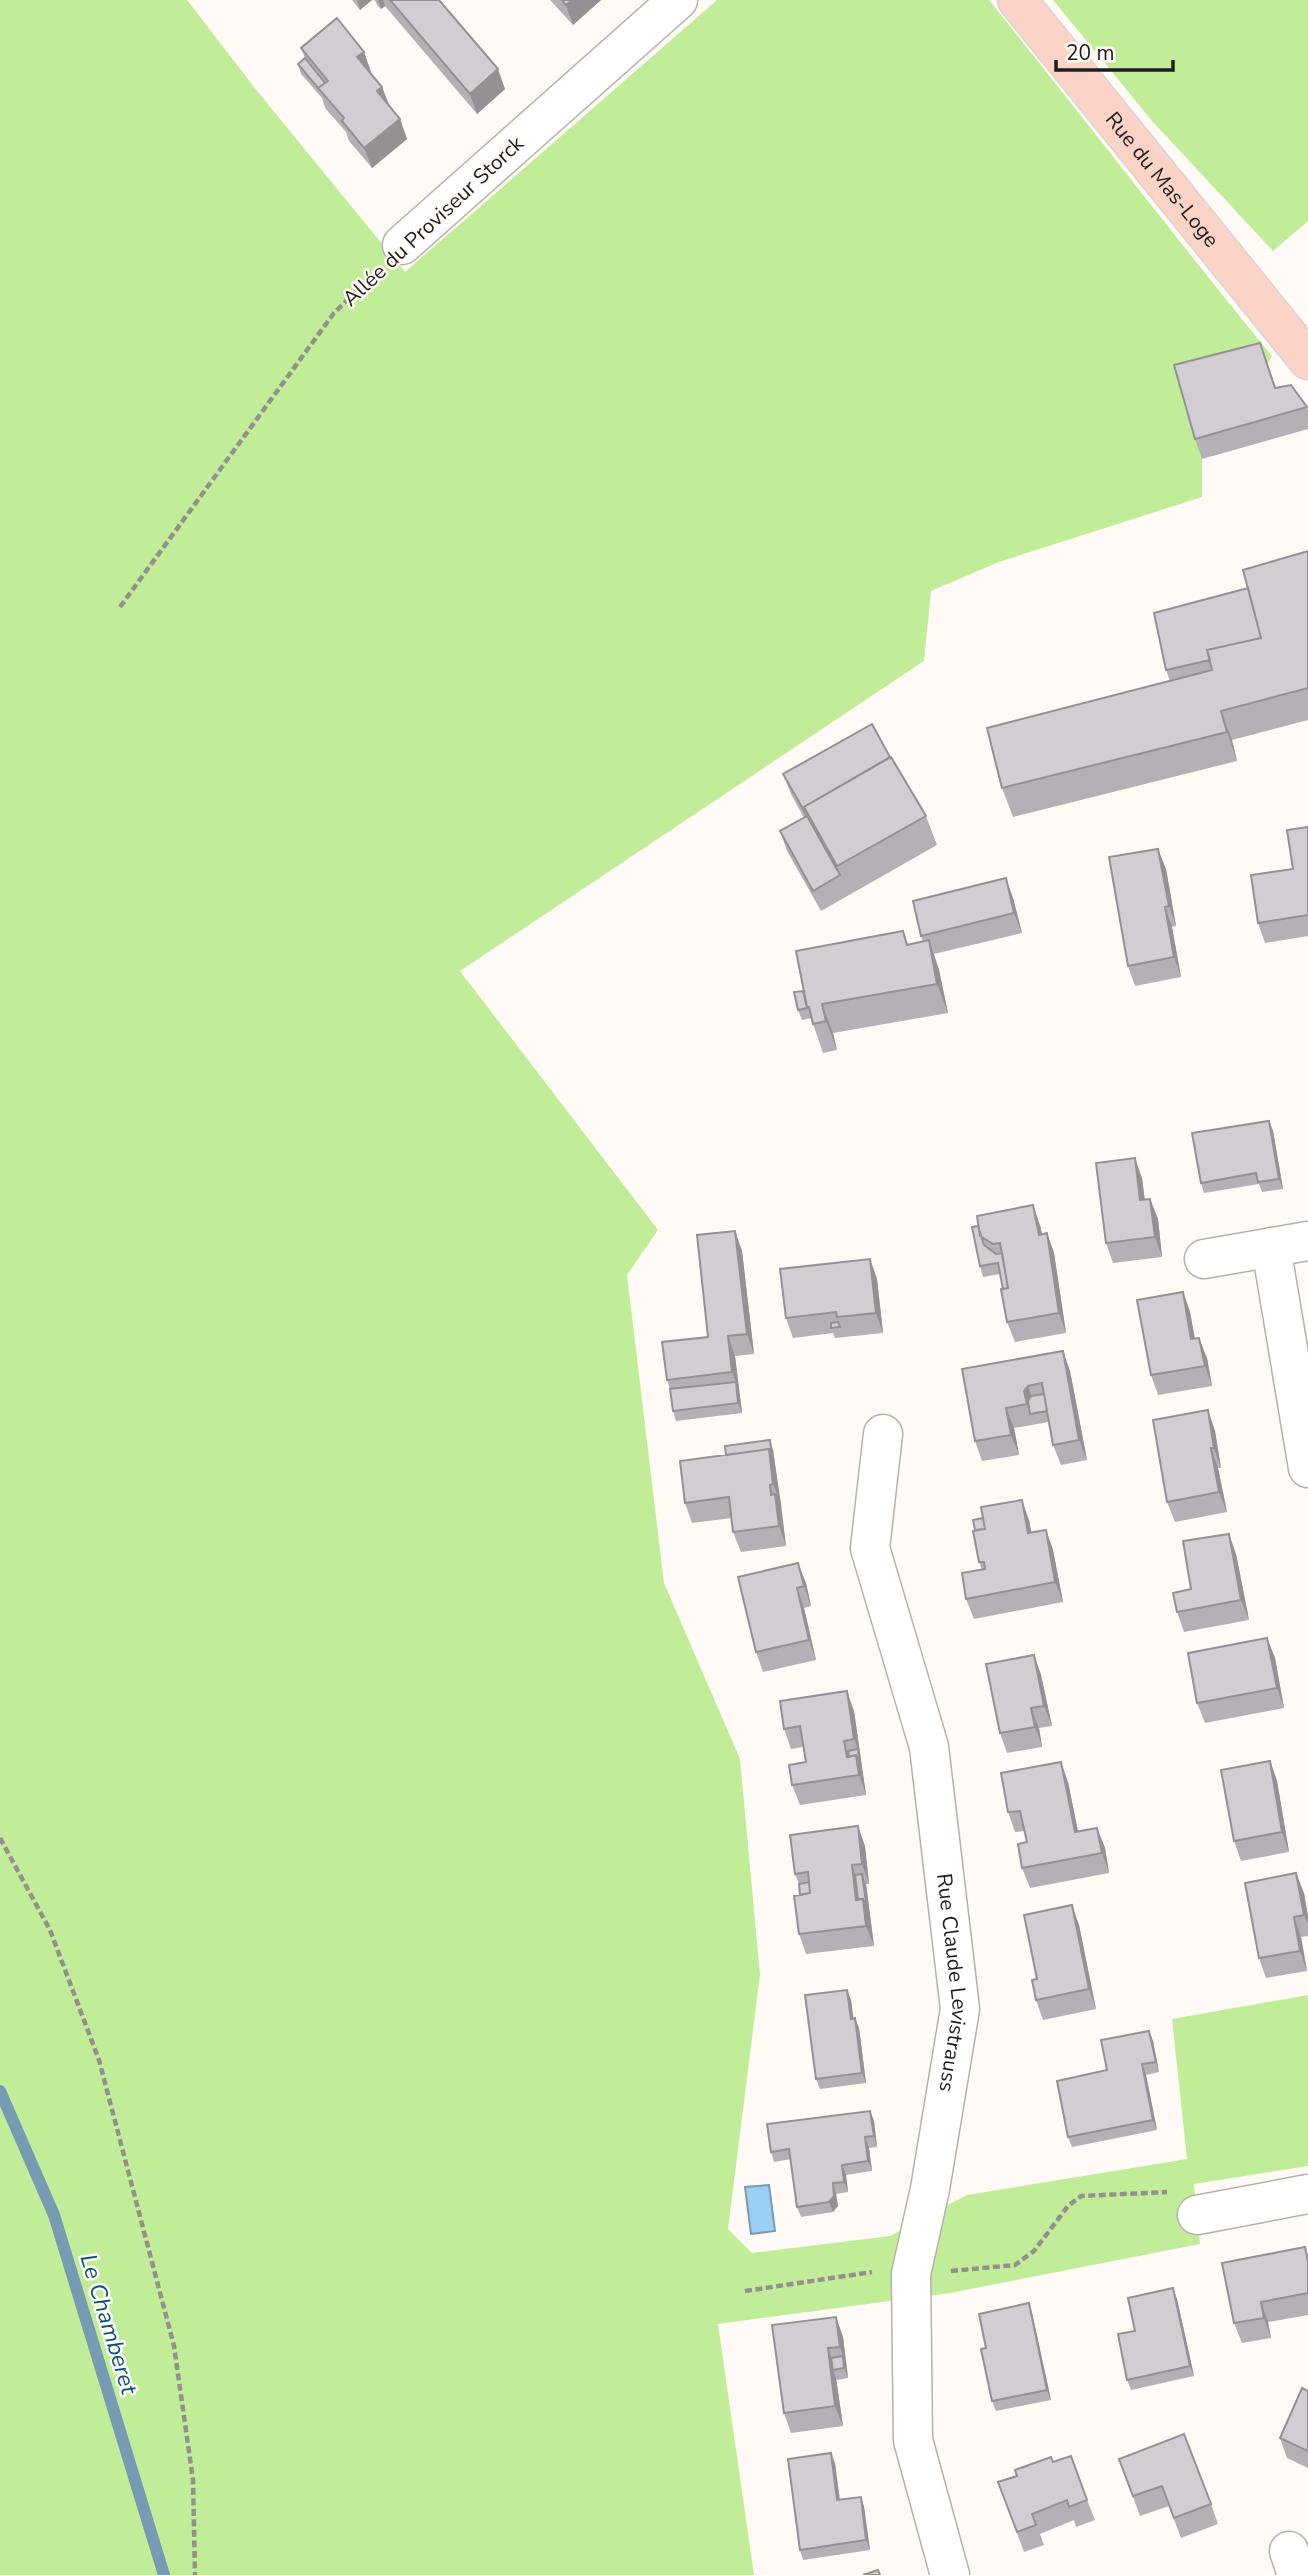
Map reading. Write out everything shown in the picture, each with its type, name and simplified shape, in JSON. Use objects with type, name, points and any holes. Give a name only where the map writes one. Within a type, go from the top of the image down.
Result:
[{"type":"main road","name":"Rue du Mas-Loge","points":[[1017,0],[1308,360]]},
{"type":"street","name":"Allée du Proviseur Storck","points":[[402,245],[678,0]]},
{"type":"street","points":[[1204,1259],[1290,1244],[1308,1468]]},
{"type":"street","name":"Rue Claude Levistrauss","points":[[883,1434],[870,1548],[929,1746],[960,2009],[930,2189],[911,2274],[913,2440],[950,2575]]},
{"type":"street","points":[[1197,2215],[1308,2194]]},
{"type":"path","name":"Allée du Proviseur Storck","points":[[120,607],[334,313],[402,245]]},
{"type":"path","points":[[0,1838],[50,1930],[99,2060],[174,2346],[193,2480],[195,2575]]},
{"type":"path","points":[[745,2291],[844,2274],[884,2271],[911,2274],[1015,2265],[1034,2250],[1068,2206],[1081,2196],[1195,2191],[1197,2215]]},
{"type":"green space","points":[[0,0],[187,0],[258,92],[405,272],[717,0],[989,0],[1272,356],[1268,363],[1182,386],[1202,459],[1202,497],[999,562],[931,591],[924,661],[460,971],[658,1230],[627,1275],[664,1583],[740,1759],[760,1975],[728,2229],[752,2253],[890,2236],[967,2195],[1187,2159],[1172,2019],[1308,1995],[1308,2166],[1194,2184],[1200,2244],[950,2293],[718,2324],[754,2575],[0,2575]]},
{"type":"green space","points":[[1053,0],[1308,0],[1308,221],[1273,251],[1153,122]]},
{"type":"water","points":[[769,2185],[775,2231],[751,2234],[745,2187]]},
{"type":"building","points":[[390,0],[439,0],[498,69],[470,94]]},
{"type":"building","points":[[337,18],[364,52],[357,57],[382,87],[377,91],[400,119],[364,148],[342,121],[344,118],[318,88],[328,81],[301,48]]},
{"type":"building","points":[[305,58],[325,83],[318,88],[298,64]]},
{"type":"building","points":[[1260,343],[1275,388],[1291,385],[1307,407],[1195,439],[1174,365]]},
{"type":"building","points":[[1308,551],[1308,688],[1221,711],[1227,732],[1002,788],[987,728],[1212,670],[1207,650],[1261,638],[1243,570]]},
{"type":"building","points":[[1248,588],[1261,638],[1207,650],[1210,660],[1166,670],[1154,613]]},
{"type":"building","points":[[872,724],[890,757],[804,807],[807,816],[783,774]]},
{"type":"building","points":[[891,757],[926,816],[837,866],[804,807]]},
{"type":"building","points":[[807,816],[840,875],[813,891],[780,831]]},
{"type":"building","points":[[1308,827],[1308,915],[1258,923],[1251,875],[1293,869],[1287,830]]},
{"type":"building","points":[[1158,849],[1169,906],[1165,907],[1174,957],[1128,966],[1109,857]]},
{"type":"building","points":[[1006,878],[1014,913],[921,936],[913,901]]},
{"type":"building","points":[[903,931],[907,945],[929,940],[937,984],[822,1004],[826,1021],[813,1024],[796,951]]},
{"type":"building","points":[[803,991],[807,1008],[798,1010],[794,992]]},
{"type":"building","points":[[1269,1121],[1279,1179],[1258,1182],[1256,1173],[1201,1183],[1192,1133]]},
{"type":"building","points":[[1135,1158],[1140,1200],[1150,1199],[1155,1237],[1106,1243],[1096,1163]]},
{"type":"building","points":[[1033,1205],[1039,1235],[1047,1233],[1059,1313],[1007,1322],[1001,1289],[1008,1288],[1000,1243],[993,1244],[980,1236],[977,1216]]},
{"type":"building","points":[[978,1226],[984,1245],[996,1254],[1002,1253],[1008,1288],[1003,1289],[998,1263],[980,1266],[972,1227]]},
{"type":"building","points":[[735,1231],[747,1334],[728,1336],[732,1372],[667,1380],[662,1342],[708,1337],[697,1235]]},
{"type":"building","points":[[870,1259],[876,1313],[837,1317],[836,1312],[786,1318],[780,1269]]},
{"type":"building","points":[[1183,1292],[1191,1339],[1199,1338],[1205,1366],[1151,1375],[1137,1300]]},
{"type":"building","points":[[838,1322],[840,1327],[831,1328],[831,1323]]},
{"type":"building","points":[[1063,1351],[1079,1440],[1053,1445],[1042,1383],[1028,1386],[1024,1391],[1027,1404],[1006,1408],[1011,1435],[975,1441],[962,1369]]},
{"type":"building","points":[[736,1382],[738,1403],[673,1411],[670,1389]]},
{"type":"building","points":[[1044,1394],[1047,1411],[1030,1414],[1028,1401],[1031,1396]]},
{"type":"building","points":[[1208,1410],[1219,1492],[1167,1502],[1153,1420]]},
{"type":"building","points":[[770,1440],[772,1459],[769,1449],[726,1455],[725,1446]]},
{"type":"building","points":[[769,1449],[773,1484],[770,1485],[771,1495],[775,1494],[779,1526],[733,1532],[729,1497],[685,1503],[680,1461]]},
{"type":"building","points":[[1022,1500],[1028,1533],[1046,1530],[1055,1582],[966,1599],[962,1573],[985,1569],[984,1562],[979,1562],[973,1531],[985,1529],[981,1507]]},
{"type":"building","points":[[983,1518],[985,1529],[975,1530],[973,1520]]},
{"type":"building","points":[[1229,1534],[1241,1600],[1177,1612],[1173,1593],[1191,1589],[1183,1541]]},
{"type":"building","points":[[798,1563],[804,1586],[797,1588],[809,1640],[756,1652],[738,1577]]},
{"type":"building","points":[[1267,1638],[1277,1688],[1197,1703],[1188,1653]]},
{"type":"building","points":[[1034,1655],[1044,1706],[1031,1708],[1035,1727],[1000,1733],[986,1664]]},
{"type":"building","points":[[847,1691],[854,1739],[844,1741],[847,1757],[856,1755],[859,1775],[792,1785],[789,1765],[806,1762],[800,1726],[784,1729],[780,1701]]},
{"type":"building","points":[[858,1749],[860,1765],[856,1755],[849,1757],[848,1751]]},
{"type":"building","points":[[1270,1761],[1282,1832],[1234,1841],[1221,1770]]},
{"type":"building","points":[[1061,1762],[1075,1832],[1097,1828],[1102,1853],[1022,1868],[1018,1844],[1027,1842],[1020,1811],[1008,1812],[1001,1773]]},
{"type":"building","points":[[858,1826],[862,1864],[852,1865],[856,1900],[863,1899],[866,1926],[799,1934],[794,1896],[810,1893],[808,1872],[795,1874],[790,1835]]},
{"type":"building","points":[[1296,1873],[1304,1915],[1294,1917],[1300,1951],[1259,1958],[1245,1883]]},
{"type":"building","points":[[862,1874],[867,1909],[863,1899],[858,1899],[855,1875]]},
{"type":"building","points":[[809,1882],[810,1893],[800,1895],[799,1884]]},
{"type":"building","points":[[1072,1905],[1089,1989],[1036,2000],[1032,1980],[1037,1979],[1024,1915]]},
{"type":"building","points":[[847,1990],[851,2019],[855,2018],[862,2073],[816,2079],[805,1995]]},
{"type":"building","points":[[1149,2031],[1156,2062],[1142,2064],[1153,2120],[1068,2137],[1057,2081],[1107,2070],[1101,2040]]},
{"type":"building","points":[[870,2111],[874,2136],[865,2137],[868,2161],[842,2165],[844,2182],[833,2183],[834,2196],[829,2202],[797,2207],[789,2149],[771,2152],[767,2124]]},
{"type":"building","points":[[1305,2247],[1308,2293],[1261,2302],[1264,2318],[1234,2323],[1222,2263]]},
{"type":"building","points":[[1173,2288],[1190,2366],[1127,2380],[1118,2334],[1135,2331],[1128,2298]]},
{"type":"building","points":[[1029,2303],[1047,2390],[992,2401],[981,2349],[986,2348],[979,2314]]},
{"type":"building","points":[[836,2317],[840,2347],[828,2348],[835,2406],[784,2413],[772,2325]]},
{"type":"building","points":[[843,2356],[844,2368],[833,2370],[831,2358]]},
{"type":"building","points":[[1302,2388],[1308,2391],[1308,2451],[1280,2438]]},
{"type":"building","points":[[1184,2434],[1211,2504],[1174,2518],[1162,2486],[1133,2496],[1119,2459]]},
{"type":"building","points":[[831,2453],[837,2500],[861,2497],[866,2540],[800,2550],[788,2459]]},
{"type":"building","points":[[1071,2456],[1087,2500],[1069,2507],[1067,2500],[1032,2514],[1036,2525],[1017,2532],[998,2482],[1017,2476],[1015,2470],[1051,2457],[1053,2462]]},
{"type":"building","points":[[878,2570],[880,2575],[863,2575]]},
{"type":"waterway","name":"Le Chamberet","points":[[0,2091],[54,2215],[164,2575]]}]
